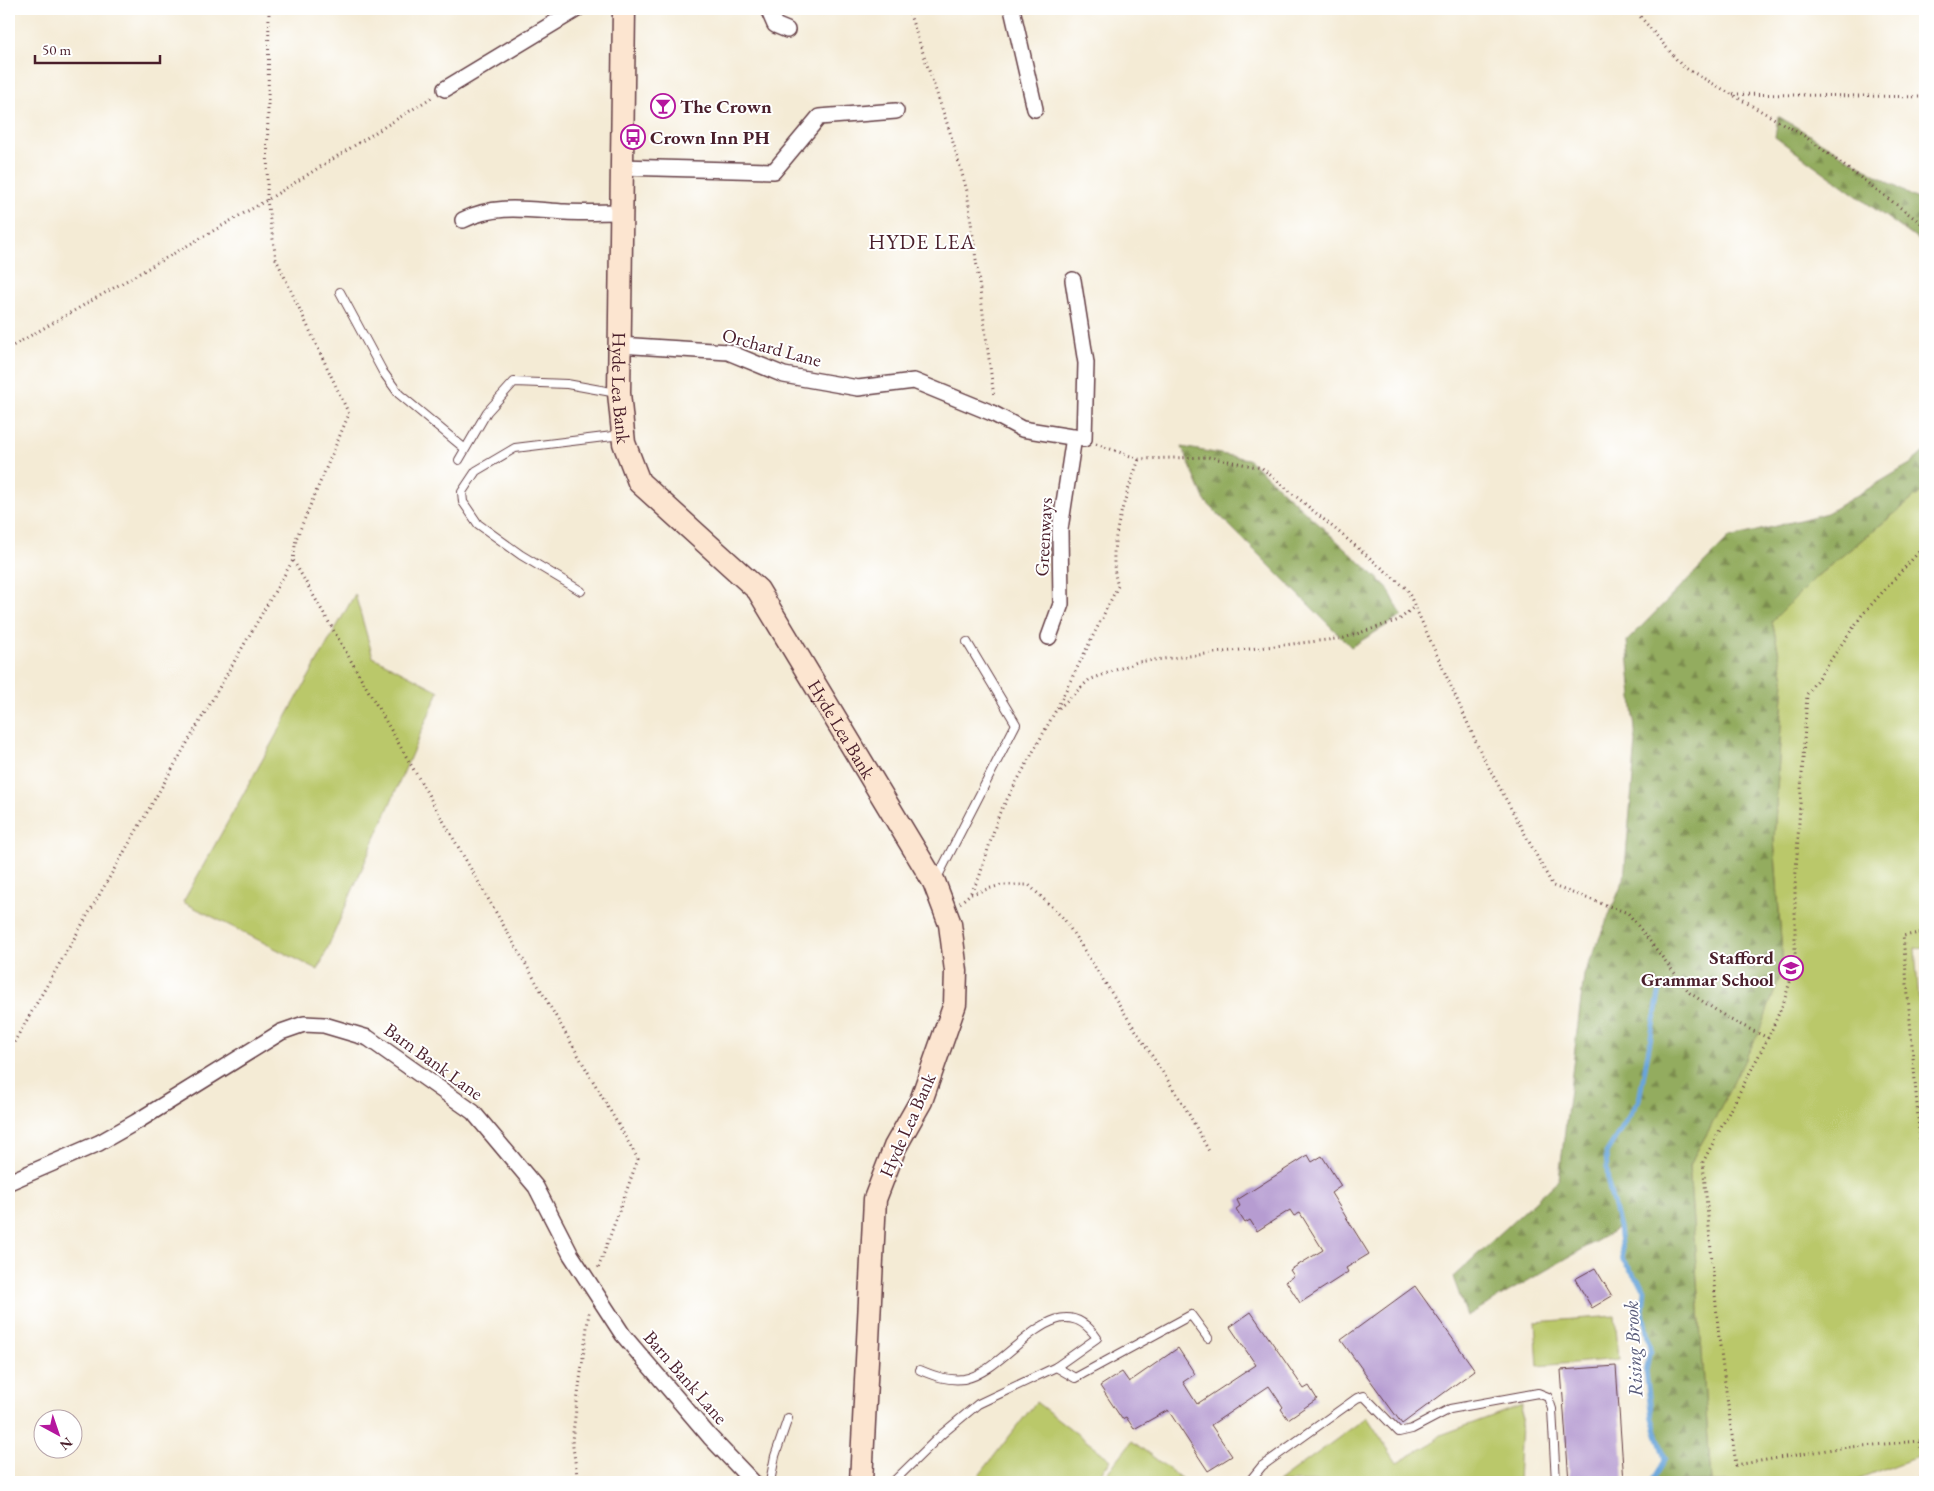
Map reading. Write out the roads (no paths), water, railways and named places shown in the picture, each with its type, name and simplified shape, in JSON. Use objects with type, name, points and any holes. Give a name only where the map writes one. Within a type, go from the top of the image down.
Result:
[{"type":"street","points":[[444,89],[576,9]]},
{"type":"street","name":"Hyde Lea Bank","points":[[624,9],[620,168],[619,394],[623,435],[639,482],[758,590],[934,882],[948,913],[956,971],[955,1004],[921,1101],[895,1147],[875,1199],[861,1482]]},
{"type":"street","points":[[768,9],[775,25],[787,30]]},
{"type":"street","points":[[1012,9],[1035,109]]},
{"type":"street","points":[[620,168],[774,171],[819,117],[896,111]]},
{"type":"street","points":[[463,220],[478,212],[500,208],[567,212],[620,212]]},
{"type":"street","name":"Greenways","points":[[1049,637],[1061,604],[1060,529],[1079,438],[1086,363],[1073,280]]},
{"type":"street","name":"Orchard Lane","points":[[619,345],[728,352],[784,375],[858,388],[914,381],[992,413],[1022,429],[1079,438]]},
{"type":"street","name":"Barn Bank Lane","points":[[9,1182],[99,1143],[281,1032],[304,1024],[324,1024],[368,1038],[473,1112],[536,1187],[571,1255],[623,1335],[710,1437],[753,1482]]},
{"type":"lane","points":[[340,292],[383,372],[399,394],[464,448]]},
{"type":"lane","points":[[459,460],[464,448],[487,412],[514,382],[567,384],[619,394]]},
{"type":"lane","points":[[581,591],[522,555],[478,524],[463,502],[462,492],[476,471],[515,448],[623,435]]},
{"type":"lane","points":[[934,882],[1016,724],[967,642]]},
{"type":"lane","points":[[1056,1367],[1075,1378],[1191,1315],[1208,1338]]},
{"type":"lane","points":[[893,1482],[942,1434],[978,1404],[1056,1367],[1097,1338],[1087,1324],[1065,1316],[1046,1322],[984,1370],[964,1379],[940,1378],[920,1370]]},
{"type":"lane","points":[[1249,1482],[1262,1466],[1357,1398],[1364,1396],[1399,1432],[1412,1429],[1450,1409],[1538,1393],[1548,1397],[1552,1409],[1556,1482]]},
{"type":"lane","points":[[770,1482],[775,1456],[788,1418]]},
{"type":"waterway","name":"Rising Brook","points":[[1651,1482],[1665,1459],[1652,1418],[1646,1372],[1650,1349],[1643,1312],[1645,1289],[1623,1260],[1619,1227],[1608,1183],[1606,1153],[1639,1100],[1660,989]]},
{"type":"place","name":"The Crown","points":[[663,106]]},
{"type":"place","name":"Crown Inn PH","points":[[633,137]]},
{"type":"place","name":"Stafford Grammar School","points":[[1791,968]]},
{"type":"district","name":"HYDE LEA","points":[[922,242]]}]
